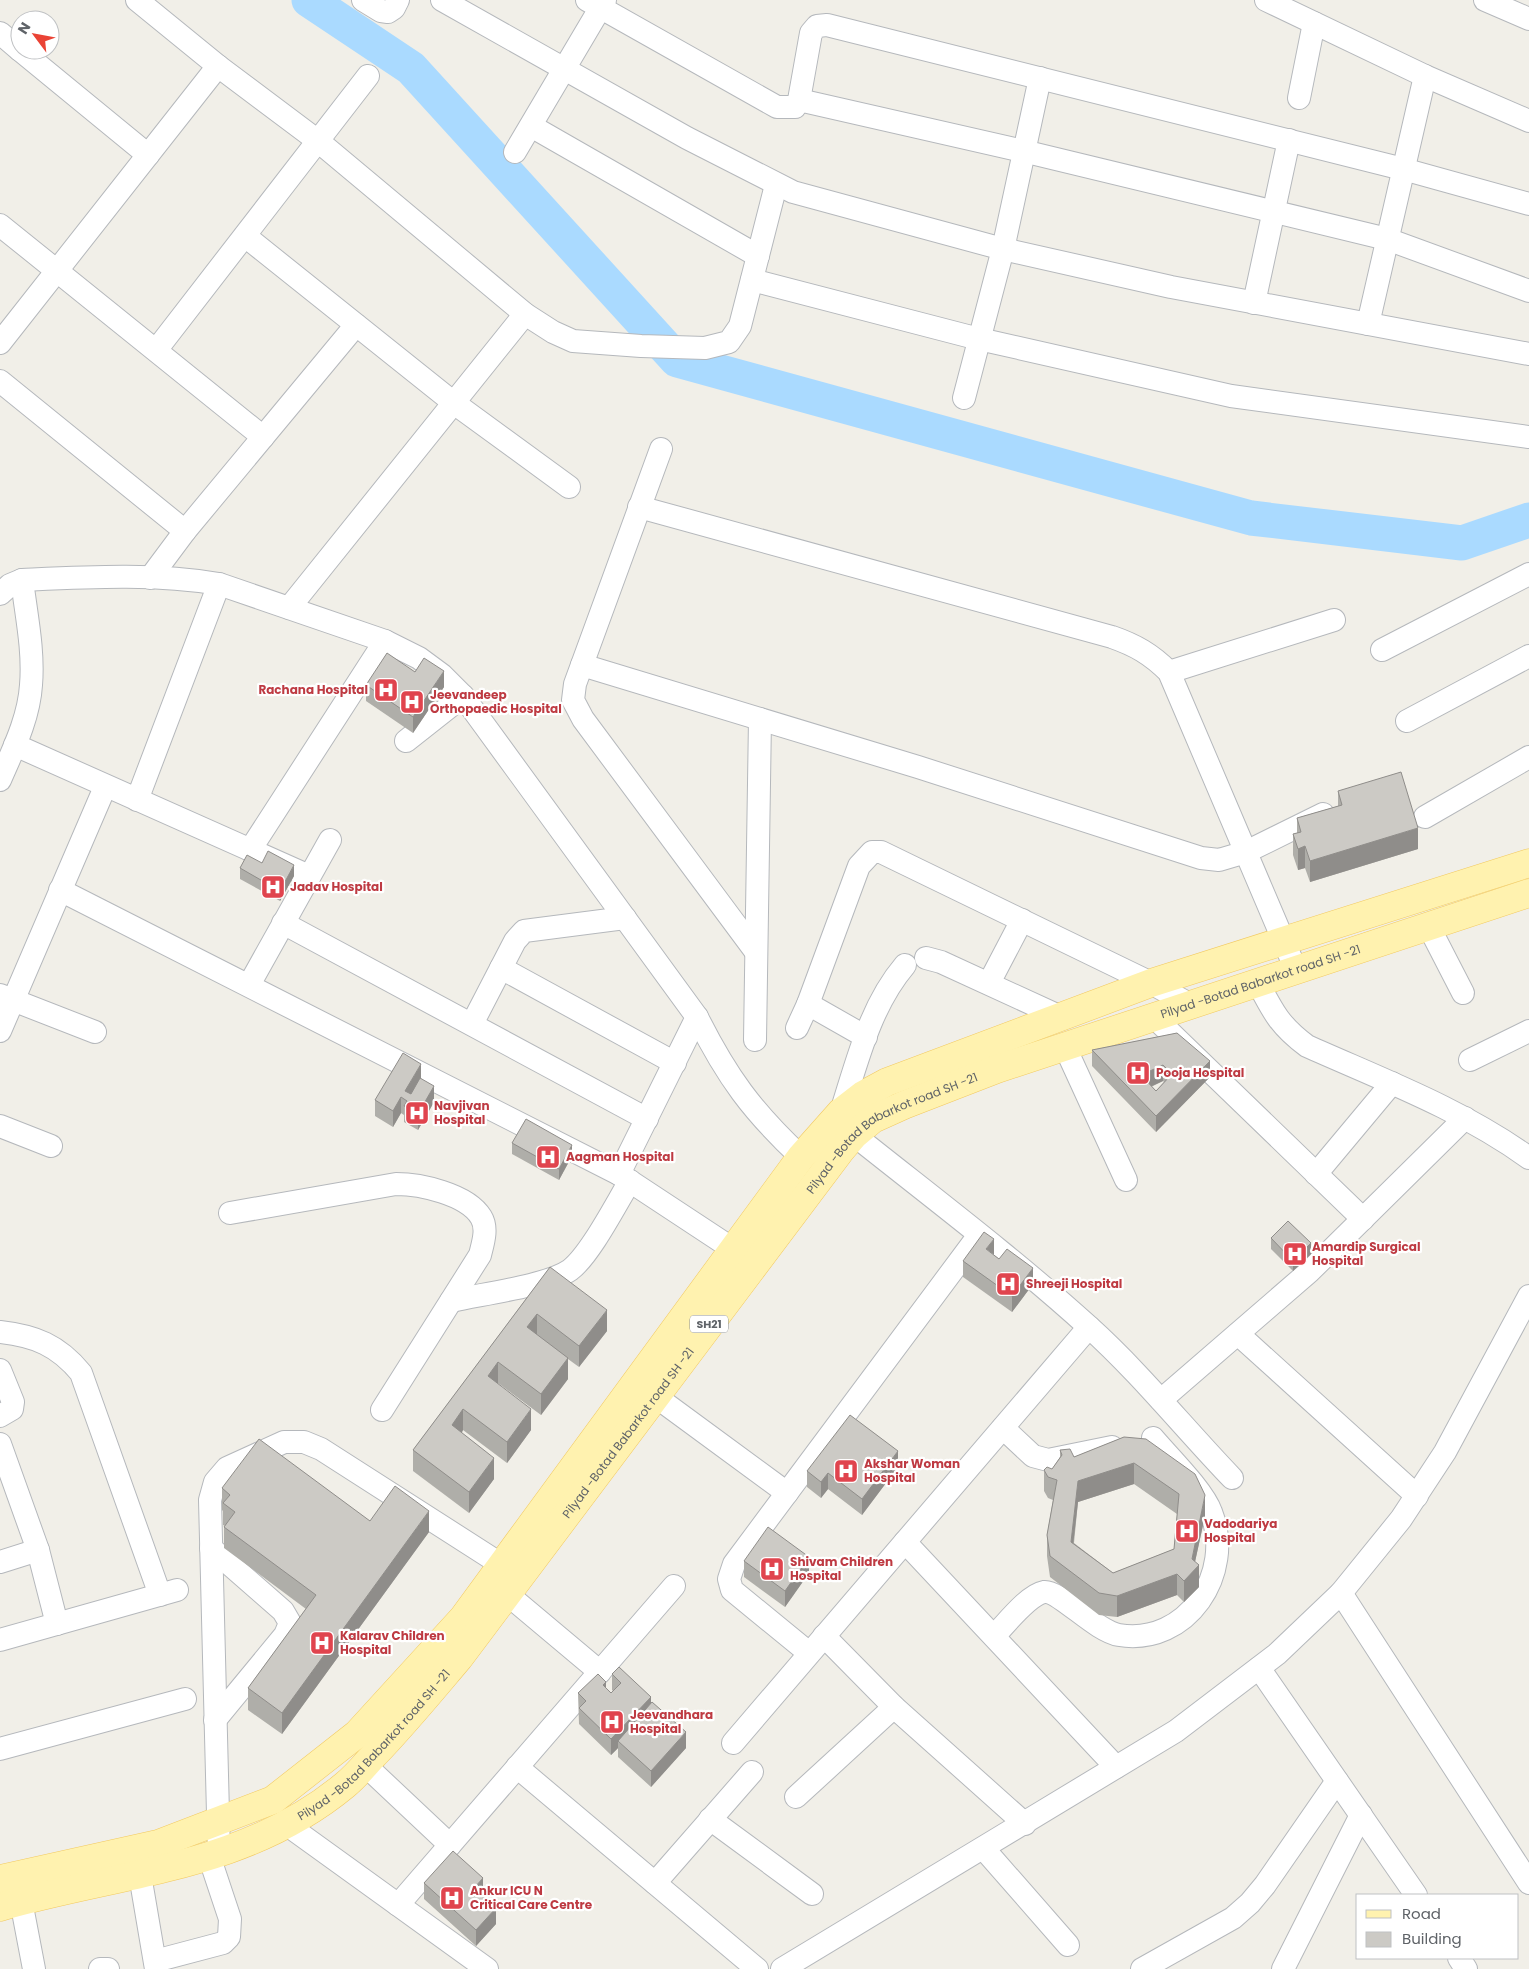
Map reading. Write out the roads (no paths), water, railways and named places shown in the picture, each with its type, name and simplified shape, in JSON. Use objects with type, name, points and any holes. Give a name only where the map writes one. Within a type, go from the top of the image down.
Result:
[{"type":"main road","name":"Pilyad -Botad Babarkot road SH -21","points":[[11,1904],[140,1875],[214,1855],[252,1842],[307,1812],[346,1784],[459,1658],[655,1396],[744,1256],[801,1157],[840,1112],[863,1095],[886,1082],[1063,1018],[1151,983],[1519,867]]},
{"type":"main road","name":"Pilyad -Botad Babarkot road SH -21","points":[[0,1879],[158,1844],[273,1800],[357,1734],[463,1618],[502,1565],[744,1256],[854,1135],[873,1119],[997,1069],[1429,927],[1527,898]]},
{"type":"street","points":[[137,0],[218,66],[318,141],[525,314],[553,332],[573,341],[705,348],[729,342],[740,326],[776,185]]},
{"type":"street","points":[[363,0],[381,11],[388,12],[394,8],[398,0]]},
{"type":"street","points":[[442,0],[688,138],[776,185],[793,192],[1003,249],[1171,287],[1529,354]]},
{"type":"street","points":[[1266,0],[1425,76],[1529,121]]},
{"type":"street","points":[[1485,0],[1518,10]]},
{"type":"street","points":[[515,152],[564,69],[597,3],[777,108],[795,107],[799,100],[811,33],[817,26],[828,25],[1403,169],[1529,204]]},
{"type":"street","points":[[1298,98],[1314,23]]},
{"type":"street","points":[[0,33],[10,42]]},
{"type":"street","points":[[32,60],[148,155]]},
{"type":"street","points":[[0,343],[218,66]]},
{"type":"street","points":[[157,349],[368,76]]},
{"type":"street","points":[[1368,324],[1425,76]]},
{"type":"street","points":[[964,398],[1003,249],[1040,78]]},
{"type":"street","points":[[799,100],[1023,151],[1387,239],[1529,291]]},
{"type":"street","points":[[531,126],[758,256]]},
{"type":"street","points":[[1254,303],[1289,140]]},
{"type":"street","points":[[0,225],[157,349],[263,437]]},
{"type":"street","points":[[245,236],[454,403],[568,487]]},
{"type":"street","points":[[752,280],[980,339],[1231,396],[1529,438]]},
{"type":"street","points":[[289,608],[525,314]]},
{"type":"street","points":[[150,578],[185,531],[356,325]]},
{"type":"street","points":[[0,381],[185,531]]},
{"type":"street","points":[[661,449],[575,684],[573,700],[582,719],[756,952]]},
{"type":"street","points":[[639,507],[1112,636],[1140,647],[1169,672],[1282,941],[1296,970]]},
{"type":"street","points":[[1382,650],[1529,574]]},
{"type":"street","points":[[0,594],[10,585],[22,580],[169,577],[219,584],[385,641],[419,658],[442,675],[463,696],[697,1017],[718,1058],[735,1085],[766,1124],[801,1157]]},
{"type":"street","points":[[0,780],[25,718],[31,685],[30,650],[22,580]]},
{"type":"street","points":[[137,800],[219,584]]},
{"type":"street","points":[[1169,672],[1334,620]]},
{"type":"street","points":[[250,850],[385,641]]},
{"type":"street","points":[[1406,721],[1529,656]]},
{"type":"street","points":[[582,665],[918,767],[1201,858],[1219,860],[1246,852],[1343,805]]},
{"type":"street","points":[[406,741],[463,696]]},
{"type":"street","points":[[755,1040],[760,719]]},
{"type":"street","points":[[15,745],[105,787],[309,876]]},
{"type":"street","points":[[1425,817],[1529,757]]},
{"type":"street","points":[[0,1031],[6,997],[60,890],[105,787]]},
{"type":"street","points":[[249,986],[330,840]]},
{"type":"street","points":[[797,1028],[808,1004],[859,866],[872,852],[881,852],[1151,983],[1191,1005]]},
{"type":"street","points":[[1519,867],[1527,898]]},
{"type":"street","points":[[60,890],[624,1178],[744,1256]]},
{"type":"street","points":[[472,1024],[515,942],[524,931],[625,918]]},
{"type":"street","points":[[989,983],[1022,920]]},
{"type":"street","points":[[283,923],[647,1119]]},
{"type":"street","points":[[1429,927],[1463,993]]},
{"type":"street","points":[[926,958],[941,962],[989,983],[1063,1018]]},
{"type":"street","points":[[840,1112],[866,1037],[884,995],[905,965]]},
{"type":"street","points":[[501,968],[675,1063]]},
{"type":"street","points":[[1258,983],[1276,1018],[1307,1046],[1465,1118],[1496,1134],[1529,1158]]},
{"type":"street","points":[[6,997],[95,1032]]},
{"type":"street","points":[[808,1004],[866,1037]]},
{"type":"street","points":[[451,1301],[555,1279],[571,1269],[584,1255],[624,1178],[647,1119],[697,1017]]},
{"type":"street","points":[[1154,1017],[1363,1220]]},
{"type":"street","points":[[1470,1060],[1529,1031]]},
{"type":"street","points":[[1065,1047],[1126,1180]]},
{"type":"street","points":[[1316,1174],[1392,1084]]},
{"type":"street","points":[[1161,1400],[1309,1272],[1465,1118]]},
{"type":"street","points":[[0,1126],[51,1146]]},
{"type":"street","points":[[854,1135],[979,1235],[1089,1327],[1161,1400],[1186,1430],[1232,1478]]},
{"type":"street","points":[[230,1212],[396,1184],[428,1187],[447,1193],[464,1202],[481,1217],[485,1234],[480,1255],[382,1410]]},
{"type":"street","points":[[809,1653],[732,1590],[729,1579],[734,1564],[979,1235]]},
{"type":"street","points":[[782,1969],[984,1849],[1176,1731],[1277,1654],[1341,1593],[1401,1519],[1445,1452],[1529,1296]]},
{"type":"street","points":[[733,1742],[1089,1327]]},
{"type":"street","points":[[0,1332],[22,1335],[46,1344],[67,1357],[81,1373],[168,1593],[0,1640]]},
{"type":"street","points":[[1238,1334],[1417,1496]]},
{"type":"street","points":[[0,1370],[12,1402],[12,1409],[0,1416]]},
{"type":"street","points":[[655,1396],[787,1493]]},
{"type":"street","points":[[1003,1428],[1033,1456],[1048,1460],[1069,1457],[1186,1430]]},
{"type":"street","points":[[994,1636],[1035,1595],[1047,1592],[1058,1597],[1098,1628],[1118,1635],[1137,1636],[1157,1632],[1176,1623],[1194,1609],[1208,1588],[1216,1570],[1218,1536],[1211,1511],[1153,1438]]},
{"type":"street","points":[[140,1875],[155,1965],[223,1943],[230,1937],[230,1920],[214,1855],[217,1822],[210,1500],[215,1482],[227,1468],[284,1442],[304,1442],[321,1449],[502,1565]]},
{"type":"street","points":[[2,1456],[38,1550],[56,1624]]},
{"type":"street","points":[[905,1542],[1116,1767]]},
{"type":"street","points":[[211,1548],[283,1611],[290,1623],[285,1635],[215,1720]]},
{"type":"street","points":[[0,1562],[38,1550]]},
{"type":"street","points":[[398,1905],[674,1586]]},
{"type":"street","points":[[1341,1593],[1529,1883]]},
{"type":"street","points":[[507,1594],[600,1672]]},
{"type":"street","points":[[824,1636],[894,1707],[1025,1824]]},
{"type":"street","points":[[1259,1668],[1415,1894]]},
{"type":"street","points":[[0,1749],[185,1699]]},
{"type":"street","points":[[796,1797],[894,1707]]},
{"type":"street","points":[[365,1765],[450,1845]]},
{"type":"street","points":[[517,1767],[757,1969]]},
{"type":"street","points":[[655,1883],[752,1772]]},
{"type":"street","points":[[1142,1969],[1233,1918],[1250,1903],[1265,1885],[1337,1781]]},
{"type":"street","points":[[1284,1969],[1361,1815]]},
{"type":"street","points":[[710,1820],[812,1894]]},
{"type":"street","points":[[286,1824],[487,1969]]},
{"type":"street","points":[[984,1849],[1068,1945]]},
{"type":"street","points":[[11,1904],[34,1969]]},
{"type":"street","points":[[100,1969],[108,1969]]},
{"type":"waterway","points":[[309,0],[411,68],[677,360],[1251,518],[1462,543],[1529,520]]},
{"type":"place","name":"Rachana Hospital","points":[[386,690]]},
{"type":"place","name":"Jeevandeep Orthopaedic Hospital","points":[[412,702]]},
{"type":"place","name":"Jadav Hospital","points":[[273,887]]},
{"type":"place","name":"Pooja Hospital","points":[[1138,1073]]},
{"type":"place","name":"Navjivan Hospital","points":[[417,1113]]},
{"type":"place","name":"Aagman Hospital","points":[[548,1157]]},
{"type":"place","name":"Amardip Surgical Hospital","points":[[1295,1254]]},
{"type":"place","name":"Shreeji Hospital","points":[[1008,1284]]},
{"type":"place","name":"Akshar Woman Hospital","points":[[846,1471]]},
{"type":"place","name":"Vadodariya Hospital","points":[[1187,1531]]},
{"type":"place","name":"Shivam Children Hospital","points":[[772,1569]]},
{"type":"place","name":"Kalarav Children Hospital","points":[[322,1643]]},
{"type":"place","name":"Jeevandhara Hospital","points":[[612,1722]]},
{"type":"place","name":"Ankur ICU N Critical Care Centre","points":[[452,1898]]}]
